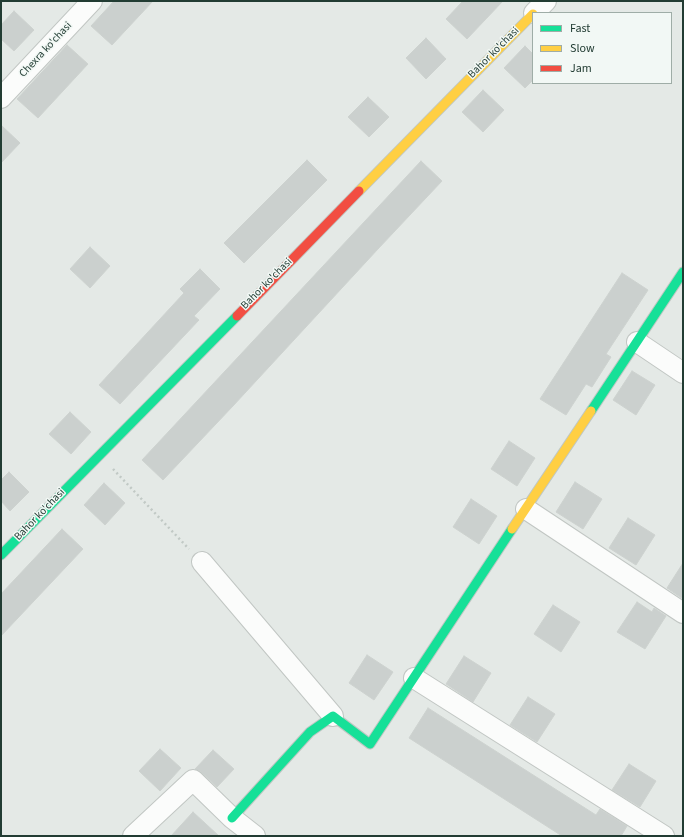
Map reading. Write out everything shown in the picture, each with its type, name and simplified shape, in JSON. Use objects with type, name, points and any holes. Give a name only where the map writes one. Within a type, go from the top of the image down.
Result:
[{"type":"street","name":"Chexra ko'chasi","points":[[1,98],[92,1]]},
{"type":"street","name":"Bahor ko'chasi","points":[[536,12],[546,1]]},
{"type":"street","name":"Bahor ko'chasi","points":[[1,555],[532,16]]},
{"type":"street","points":[[202,562],[333,716],[370,744],[683,272]]},
{"type":"street","points":[[636,342],[683,373]]},
{"type":"street","points":[[526,509],[683,613]]},
{"type":"street","points":[[414,678],[664,836]]},
{"type":"street","points":[[232,818],[310,732],[333,716]]},
{"type":"street","points":[[133,836],[192,780],[232,818],[255,836]]},
{"type":"path","points":[[99,454],[202,562]]},
{"type":"building","points":[[114,1],[153,1],[112,45],[91,26]]},
{"type":"building","points":[[463,1],[503,1],[467,39],[446,19]]},
{"type":"building","points":[[14,11],[34,30],[14,51],[1,39],[1,25]]},
{"type":"building","points":[[426,38],[446,59],[426,79],[406,58]]},
{"type":"building","points":[[67,45],[88,64],[38,118],[17,99]]},
{"type":"building","points":[[525,46],[532,53],[532,81],[525,88],[504,68]]},
{"type":"building","points":[[483,90],[504,110],[483,132],[462,112]]},
{"type":"building","points":[[368,97],[389,117],[369,137],[348,117]]},
{"type":"building","points":[[1,125],[20,143],[1,163]]},
{"type":"building","points":[[307,160],[327,180],[244,263],[224,243]]},
{"type":"building","points":[[421,161],[442,181],[163,480],[142,460]]},
{"type":"building","points":[[90,247],[110,266],[90,288],[70,269]]},
{"type":"building","points":[[200,269],[220,289],[194,316],[199,320],[120,404],[99,385],[184,293],[180,289]]},
{"type":"building","points":[[622,273],[648,290],[606,354],[611,357],[592,387],[586,384],[566,415],[540,399]]},
{"type":"building","points":[[632,371],[655,385],[636,415],[613,400]]},
{"type":"building","points":[[70,412],[91,432],[71,454],[49,434]]},
{"type":"building","points":[[509,441],[535,458],[517,486],[491,469]]},
{"type":"building","points":[[9,472],[29,492],[10,511],[1,501],[1,480]]},
{"type":"building","points":[[575,482],[602,499],[583,529],[556,512]]},
{"type":"building","points":[[104,483],[125,503],[105,525],[84,505]]},
{"type":"building","points":[[471,499],[497,516],[479,544],[453,527]]},
{"type":"building","points":[[628,518],[655,535],[636,565],[609,548]]},
{"type":"building","points":[[62,529],[83,549],[1,636],[1,594]]},
{"type":"building","points":[[683,563],[683,599],[667,588]]},
{"type":"building","points":[[637,602],[652,612],[654,608],[666,616],[645,649],[617,632]]},
{"type":"building","points":[[553,605],[580,622],[561,652],[534,634]]},
{"type":"building","points":[[367,655],[393,672],[374,700],[349,683]]},
{"type":"building","points":[[464,656],[491,673],[473,702],[446,684]]},
{"type":"building","points":[[528,697],[555,714],[537,742],[510,725]]},
{"type":"building","points":[[428,708],[596,815],[600,809],[627,826],[621,836],[562,836],[409,738]]},
{"type":"building","points":[[160,749],[181,768],[160,791],[139,771]]},
{"type":"building","points":[[213,750],[234,769],[217,787],[201,772],[195,769]]},
{"type":"building","points":[[629,764],[656,781],[640,807],[612,790]]},
{"type":"building","points":[[193,812],[219,836],[171,836]]},
{"type":"traffic: fast","points":[[591,411],[683,272]]},
{"type":"traffic: fast","points":[[1,555],[237,316]]},
{"type":"traffic: fast","points":[[232,818],[310,732],[333,716],[370,744],[512,529]]},
{"type":"traffic: slow","points":[[359,191],[532,15]]},
{"type":"traffic: slow","points":[[512,529],[591,411]]},
{"type":"traffic: jam","points":[[237,316],[359,191]]}]
